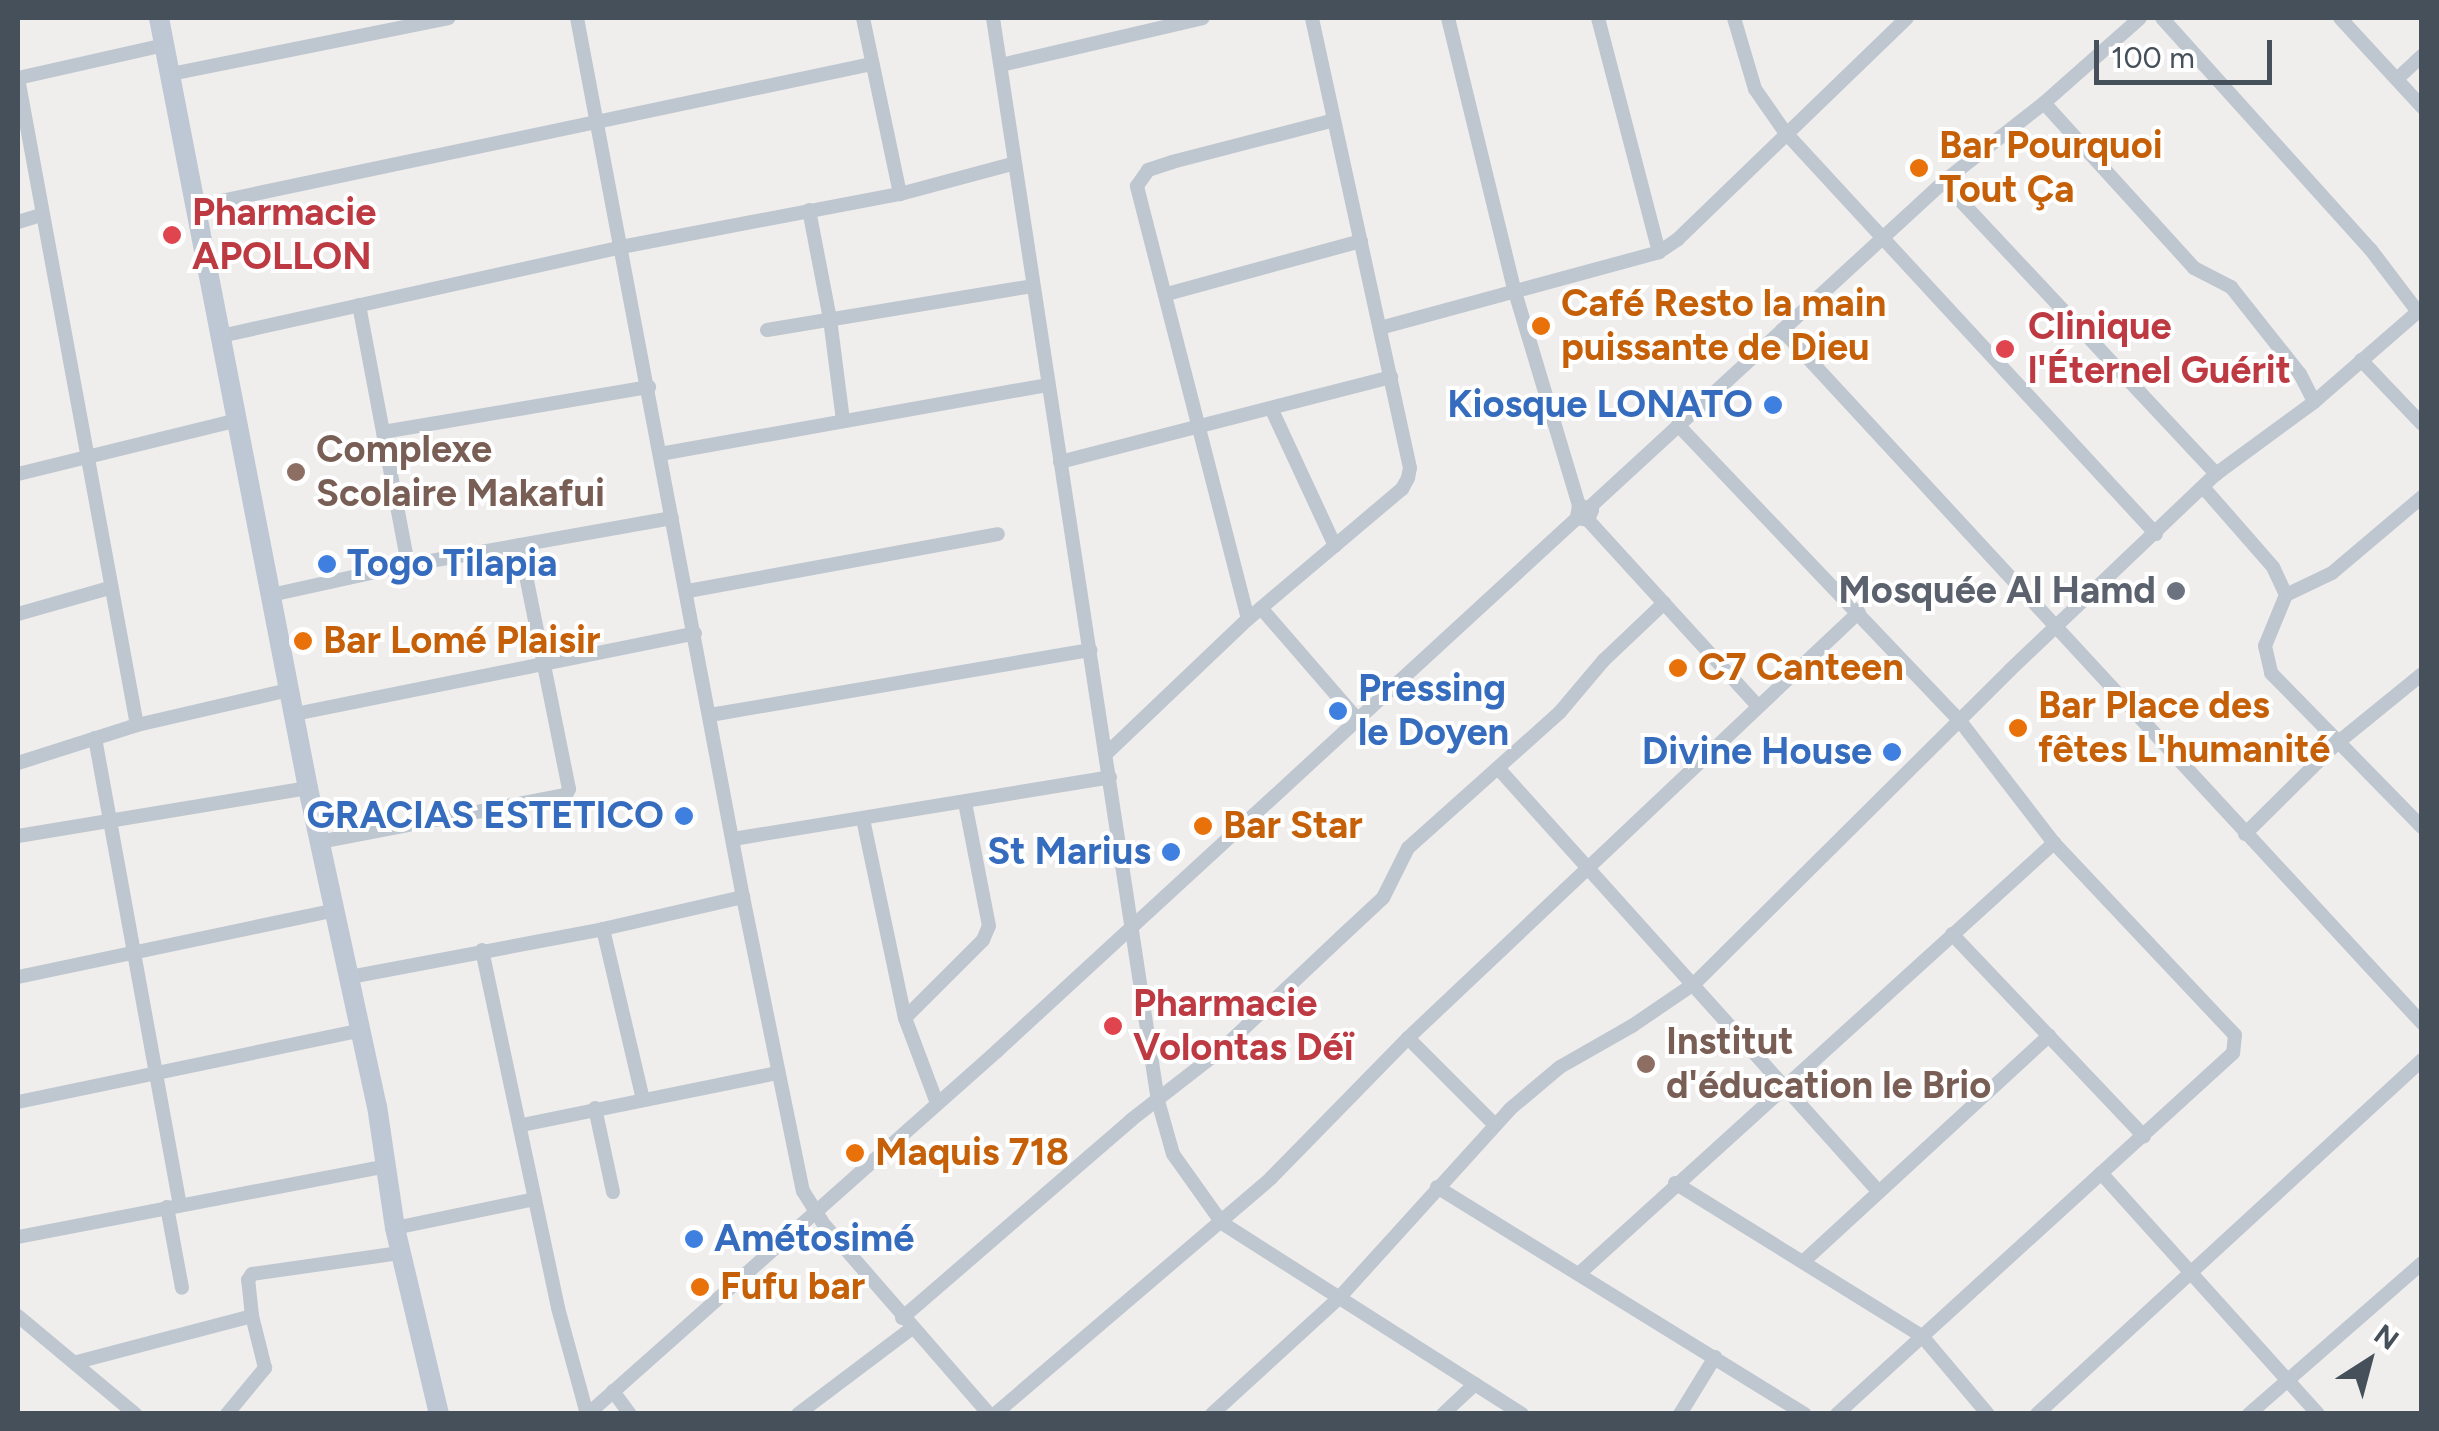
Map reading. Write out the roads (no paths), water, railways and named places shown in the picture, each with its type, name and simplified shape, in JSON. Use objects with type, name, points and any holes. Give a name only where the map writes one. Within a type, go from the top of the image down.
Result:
[{"type":"street","points":[[159,18],[308,788],[362,1030],[395,1228],[440,1414]]},
{"type":"street","points":[[171,74],[448,18]]},
{"type":"street","points":[[577,18],[743,897],[803,1191],[814,1212],[907,1324],[992,1414],[1222,1223],[1408,1038],[1859,612]]},
{"type":"street","points":[[863,18],[900,194]]},
{"type":"street","points":[[993,18],[1012,164],[1134,923],[1158,1101],[1173,1154],[1222,1223],[1522,1414]]},
{"type":"street","points":[[1000,66],[1172,21],[1202,18]]},
{"type":"street","points":[[1106,754],[1261,608],[1402,489],[1408,478],[1410,468],[1312,18]]},
{"type":"street","points":[[1448,18],[1515,292],[1584,513],[1757,705]]},
{"type":"street","points":[[1598,18],[1659,252]]},
{"type":"street","points":[[1734,18],[1756,90],[1785,132],[2156,534]]},
{"type":"street","points":[[1380,328],[1659,252],[1678,239],[1907,18]]},
{"type":"street","points":[[1212,1414],[1338,1299],[1495,1125],[1560,1067],[1632,1026],[1695,982],[2216,474],[2314,402],[2420,310],[2162,18]]},
{"type":"street","points":[[2340,18],[2422,107]]},
{"type":"street","points":[[482,950],[535,1200],[588,1414],[1359,722],[1943,182],[2044,103],[2131,21]]},
{"type":"street","points":[[137,725],[108,588],[88,454],[18,78],[164,45]]},
{"type":"street","points":[[2397,79],[2422,56]]},
{"type":"street","points":[[197,206],[872,64]]},
{"type":"street","points":[[2044,103],[2194,268],[2231,288],[2300,374],[2314,402]]},
{"type":"street","points":[[1248,620],[1137,186],[1148,170],[1334,120]]},
{"type":"street","points":[[221,336],[621,247],[900,194],[1012,164]]},
{"type":"street","points":[[1943,182],[2216,474]]},
{"type":"street","points":[[809,210],[830,319],[843,420]]},
{"type":"street","points":[[18,222],[41,216]]},
{"type":"street","points":[[1167,294],[1361,241]]},
{"type":"street","points":[[767,330],[1032,286]]},
{"type":"street","points":[[358,305],[408,565]]},
{"type":"street","points":[[1782,330],[2422,1023]]},
{"type":"street","points":[[2360,360],[2422,424]]},
{"type":"street","points":[[1060,462],[1391,377]]},
{"type":"street","points":[[660,454],[1048,385]]},
{"type":"street","points":[[382,432],[648,386]]},
{"type":"street","points":[[1272,408],[1335,546]]},
{"type":"street","points":[[18,474],[238,420]]},
{"type":"street","points":[[1678,425],[1960,720],[2054,843],[2235,1035],[2233,1054],[1838,1414]]},
{"type":"street","points":[[2202,487],[2264,555],[2286,595]]},
{"type":"street","points":[[2422,496],[2332,572],[2286,595],[2265,646],[2271,673],[2336,744],[2422,827]]},
{"type":"street","points":[[271,595],[408,565],[672,518]]},
{"type":"street","points":[[688,591],[998,534]]},
{"type":"street","points":[[319,842],[562,799],[569,789],[520,545]]},
{"type":"street","points":[[18,614],[108,588]]},
{"type":"street","points":[[808,1410],[1221,1050],[1382,898],[1408,848],[1560,712],[1604,660],[1664,603]]},
{"type":"street","points":[[1261,608],[1359,722]]},
{"type":"street","points":[[295,714],[695,633]]},
{"type":"street","points":[[710,715],[1090,650]]},
{"type":"street","points":[[2245,834],[2336,744],[2422,674]]},
{"type":"street","points":[[18,762],[137,725],[289,690]]},
{"type":"street","points":[[95,738],[156,1071],[182,1288]]},
{"type":"street","points":[[1498,768],[1695,982],[1880,1192]]},
{"type":"street","points":[[733,839],[1110,777]]},
{"type":"street","points":[[18,836],[308,788]]},
{"type":"street","points":[[905,1018],[983,940],[990,926],[965,802]]},
{"type":"street","points":[[863,819],[905,1018],[937,1103]]},
{"type":"street","points":[[1580,1272],[1674,1182],[2054,843]]},
{"type":"street","points":[[350,977],[603,929],[743,897]]},
{"type":"street","points":[[18,977],[336,910]]},
{"type":"street","points":[[603,929],[643,1099]]},
{"type":"street","points":[[1952,934],[2144,1136]]},
{"type":"street","points":[[18,1102],[362,1030]]},
{"type":"street","points":[[1804,1262],[2048,1036]]},
{"type":"street","points":[[1408,1038],[1495,1125]]},
{"type":"street","points":[[2037,1414],[2422,1060]]},
{"type":"street","points":[[522,1125],[778,1073]]},
{"type":"street","points":[[595,1108],[613,1192]]},
{"type":"street","points":[[18,1237],[385,1166]]},
{"type":"street","points":[[2101,1173],[2318,1414]]},
{"type":"street","points":[[1674,1182],[1922,1336],[1988,1414]]},
{"type":"street","points":[[1437,1186],[1804,1414]]},
{"type":"street","points":[[395,1228],[535,1200]]},
{"type":"street","points":[[227,1414],[265,1368],[252,1316],[248,1280],[252,1274],[400,1252]]},
{"type":"street","points":[[2249,1414],[2422,1262]]},
{"type":"street","points":[[18,1316],[135,1414]]},
{"type":"street","points":[[77,1362],[252,1316]]},
{"type":"street","points":[[1680,1414],[1715,1357]]},
{"type":"street","points":[[1443,1414],[1476,1384]]},
{"type":"street","points":[[613,1391],[630,1414]]},
{"type":"place","name":"Bar Pourquoi Tout Ça","points":[[1919,168]]},
{"type":"place","name":"Pharmacie APOLLON","points":[[172,235]]},
{"type":"place","name":"Café Resto la main puissante de Dieu","points":[[1541,326]]},
{"type":"place","name":"Clinique l'Éternel Guérit","points":[[2005,349]]},
{"type":"place","name":"Kiosque LONATO","points":[[1773,405]]},
{"type":"place","name":"Complexe Scolaire Makafui","points":[[296,472]]},
{"type":"place","name":"Togo Tilapia","points":[[327,564]]},
{"type":"place","name":"Mosquée Al Hamd","points":[[2176,591]]},
{"type":"place","name":"Bar Lomé Plaisir","points":[[303,641]]},
{"type":"place","name":"C7 Canteen","points":[[1678,668]]},
{"type":"place","name":"Pressing le Doyen","points":[[1338,711]]},
{"type":"place","name":"Bar Place des fêtes L'humanité","points":[[2018,728]]},
{"type":"place","name":"Divine House","points":[[1892,752]]},
{"type":"place","name":"GRACIAS ESTETICO","points":[[684,816]]},
{"type":"place","name":"Bar Star","points":[[1203,826]]},
{"type":"place","name":"St Marius","points":[[1171,852]]},
{"type":"place","name":"Pharmacie Volontas Déï","points":[[1113,1026]]},
{"type":"place","name":"Institut d'éducation le Brio","points":[[1646,1064]]},
{"type":"place","name":"Maquis 718","points":[[855,1153]]},
{"type":"place","name":"Amétosimé","points":[[694,1239]]},
{"type":"place","name":"Fufu bar","points":[[700,1287]]}]
